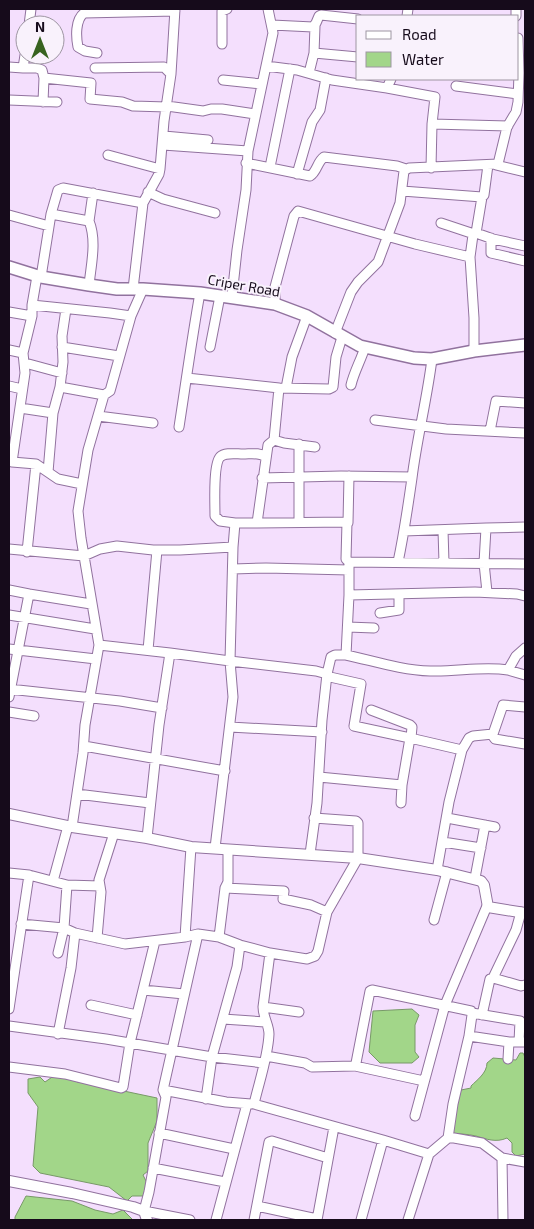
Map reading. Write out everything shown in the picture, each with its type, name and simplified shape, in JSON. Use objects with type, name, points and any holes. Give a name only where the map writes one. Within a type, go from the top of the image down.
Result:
[{"type":"main road","name":"Criper Road","points":[[9,267],[39,277],[89,285],[200,292],[275,304],[307,316],[339,335],[365,347],[414,358],[432,359],[474,351],[525,345]]},
{"type":"street","points":[[222,44],[221,16],[222,11],[227,9]]},
{"type":"street","points":[[210,347],[226,296],[246,190],[248,151],[273,33],[268,9]]},
{"type":"street","points":[[53,881],[70,826],[77,794],[85,725],[99,645],[99,636],[95,628],[91,604],[78,511],[88,450],[104,395],[110,391],[138,289],[143,203],[160,174],[172,74],[175,10],[84,13],[79,19],[78,47],[85,51],[97,53]]},
{"type":"street","points":[[309,73],[314,53],[315,26],[319,16],[356,19]]},
{"type":"street","points":[[272,25],[308,28],[315,26]]},
{"type":"street","points":[[314,53],[356,57]]},
{"type":"street","points":[[266,66],[434,96],[431,168]]},
{"type":"street","points":[[9,67],[40,68],[44,78],[43,102]]},
{"type":"street","points":[[95,68],[164,67],[172,74]]},
{"type":"street","points":[[270,167],[290,69]]},
{"type":"street","points":[[44,78],[91,83],[90,99],[122,102],[133,106],[202,111],[222,109],[256,114]]},
{"type":"street","points":[[298,174],[312,122],[320,110],[326,78]]},
{"type":"street","points":[[223,80],[262,84]]},
{"type":"street","points":[[387,88],[391,80]]},
{"type":"street","points":[[474,351],[470,256],[482,197],[492,165],[500,160],[508,126],[516,112],[518,80]]},
{"type":"street","points":[[456,86],[518,94]]},
{"type":"street","points":[[9,100],[57,102]]},
{"type":"street","points":[[516,112],[525,113]]},
{"type":"street","points":[[432,124],[508,126]]},
{"type":"street","points":[[163,140],[208,140]]},
{"type":"street","points":[[163,140],[248,151]]},
{"type":"street","points":[[108,155],[160,169]]},
{"type":"street","points":[[246,163],[298,174],[312,175],[320,160],[324,157],[397,166],[406,169],[492,165],[525,172]]},
{"type":"street","points":[[187,378],[282,388],[330,389],[333,387],[339,335],[351,292],[378,262],[400,203],[403,173],[406,169]]},
{"type":"street","points":[[82,484],[58,479],[36,464],[10,462],[13,424],[20,408],[25,364],[23,353],[32,316],[32,306],[51,214],[56,195],[60,188],[66,187],[143,203]]},
{"type":"street","points":[[402,191],[482,197]]},
{"type":"street","points":[[148,192],[163,199],[215,213]]},
{"type":"street","points":[[89,285],[92,230],[89,221],[93,193]]},
{"type":"street","points":[[275,304],[275,287],[295,213],[302,211],[436,250],[470,256]]},
{"type":"street","points":[[9,214],[50,226]]},
{"type":"street","points":[[51,214],[89,221]]},
{"type":"street","points":[[441,223],[525,246]]},
{"type":"street","points":[[491,238],[491,253],[525,261]]},
{"type":"street","points":[[179,427],[200,292]]},
{"type":"street","points":[[32,306],[131,316]]},
{"type":"street","points":[[48,472],[53,413],[62,373],[62,347],[66,309]]},
{"type":"street","points":[[9,312],[32,316]]},
{"type":"street","points":[[257,523],[268,444],[274,440],[282,388],[307,316]]},
{"type":"street","points":[[62,347],[119,356]]},
{"type":"street","points":[[351,385],[353,374],[360,363],[365,347]]},
{"type":"street","points":[[9,350],[23,353]]},
{"type":"street","points":[[398,562],[432,359]]},
{"type":"street","points":[[25,364],[62,373]]},
{"type":"street","points":[[9,386],[22,389]]},
{"type":"street","points":[[60,387],[104,395]]},
{"type":"street","points":[[490,431],[496,401],[525,403]]},
{"type":"street","points":[[20,408],[53,413]]},
{"type":"street","points":[[98,416],[153,422]]},
{"type":"street","points":[[375,420],[446,429],[525,433]]},
{"type":"street","points":[[274,440],[315,447]]},
{"type":"street","points":[[298,522],[299,444]]},
{"type":"street","points":[[266,456],[229,454],[223,455],[218,460],[216,468],[216,516],[220,521],[235,524],[348,523]]},
{"type":"street","points":[[26,552],[36,464]]},
{"type":"street","points":[[346,655],[349,595],[349,566],[346,559],[349,476]]},
{"type":"street","points":[[262,478],[412,477]]},
{"type":"street","points":[[215,848],[233,697],[230,662],[235,524]]},
{"type":"street","points":[[404,531],[525,527]]},
{"type":"street","points":[[486,528],[484,563],[487,592]]},
{"type":"street","points":[[443,530],[444,563]]},
{"type":"street","points":[[9,549],[84,556],[100,549],[117,546],[157,550],[233,547]]},
{"type":"street","points":[[148,650],[157,550]]},
{"type":"street","points":[[233,569],[349,566],[398,562],[525,564]]},
{"type":"street","points":[[9,590],[91,604]]},
{"type":"street","points":[[349,595],[487,592],[525,596]]},
{"type":"street","points":[[29,594],[24,617],[13,650],[9,692],[90,698],[162,708]]},
{"type":"street","points":[[380,613],[399,610],[399,594]]},
{"type":"street","points":[[9,615],[95,628]]},
{"type":"street","points":[[348,627],[374,628]]},
{"type":"street","points":[[99,645],[170,652],[230,662],[316,671],[327,674],[330,677],[361,684],[354,726],[462,750]]},
{"type":"street","points":[[508,670],[516,656],[525,648]]},
{"type":"street","points":[[13,650],[96,660]]},
{"type":"street","points":[[147,838],[155,758],[170,652]]},
{"type":"street","points":[[310,854],[314,818],[318,803],[322,732],[330,657],[346,655],[417,670],[433,671],[491,667],[525,675]]},
{"type":"street","points":[[492,735],[503,704],[525,707]]},
{"type":"street","points":[[371,710],[412,727],[400,803]]},
{"type":"street","points":[[9,712],[34,716]]},
{"type":"street","points":[[230,727],[322,732]]},
{"type":"street","points":[[434,920],[442,871],[443,842],[462,750],[469,738],[474,736],[492,735],[495,739],[525,744]]},
{"type":"street","points":[[84,746],[225,771]]},
{"type":"street","points":[[319,777],[402,786]]},
{"type":"street","points":[[77,794],[150,802]]},
{"type":"street","points":[[9,814],[191,847],[358,858],[442,871],[481,881],[484,885],[487,906],[445,1005],[415,1116]]},
{"type":"street","points":[[22,924],[64,928],[74,933],[125,944],[198,934],[220,937],[240,946],[270,953],[307,959],[315,956],[318,951],[327,912],[358,858],[357,822],[314,818]]},
{"type":"street","points":[[447,818],[495,827]]},
{"type":"street","points":[[475,878],[485,825]]},
{"type":"street","points":[[97,938],[101,892],[99,880],[114,833]]},
{"type":"street","points":[[443,842],[481,848]]},
{"type":"street","points":[[185,937],[191,847]]},
{"type":"street","points":[[220,937],[225,888],[228,882],[228,850]]},
{"type":"street","points":[[9,873],[28,875],[67,885],[100,886]]},
{"type":"street","points":[[9,1009],[28,875]]},
{"type":"street","points":[[58,952],[64,928],[67,885]]},
{"type":"street","points":[[225,888],[284,891],[283,899],[311,905],[327,912]]},
{"type":"street","points":[[487,906],[489,908],[523,913],[493,978],[521,986],[525,985]]},
{"type":"street","points":[[58,1034],[71,968],[74,933]]},
{"type":"street","points":[[145,1216],[166,1097],[163,1090],[198,934]]},
{"type":"street","points":[[9,1067],[65,1074],[122,1088],[130,1043],[155,941]]},
{"type":"street","points":[[206,1099],[212,1057],[237,967],[240,946]]},
{"type":"street","points":[[216,1220],[234,1149],[265,1059],[268,1032],[263,1007],[270,953]]},
{"type":"street","points":[[482,1015],[490,979]]},
{"type":"street","points":[[143,990],[184,994]]},
{"type":"street","points":[[355,1066],[371,990],[445,1005],[482,1015],[520,1021],[522,1042],[469,1036]]},
{"type":"street","points":[[92,1005],[137,1015]]},
{"type":"street","points":[[263,1007],[299,1012]]},
{"type":"street","points":[[408,1220],[429,1154],[448,1138],[453,1104],[469,1036],[472,1012]]},
{"type":"street","points":[[223,1019],[265,1022]]},
{"type":"street","points":[[9,1026],[212,1057],[265,1059],[304,1063],[312,1067],[355,1066],[424,1082]]},
{"type":"street","points":[[508,1059],[509,1042]]},
{"type":"street","points":[[163,1090],[206,1099],[250,1104],[429,1154]]},
{"type":"street","points":[[257,1206],[317,1220],[334,1127]]},
{"type":"street","points":[[159,1133],[234,1149]]},
{"type":"street","points":[[448,1138],[482,1143],[502,1158],[525,1162]]},
{"type":"street","points":[[361,1220],[383,1140]]},
{"type":"street","points":[[254,1220],[269,1142],[272,1141],[328,1158]]},
{"type":"street","points":[[502,1158],[503,1220]]},
{"type":"street","points":[[153,1168],[225,1182]]},
{"type":"street","points":[[9,1181],[133,1207],[145,1216],[190,1220]]},
{"type":"water","points":[[412,1009],[419,1015],[415,1025],[415,1052],[419,1057],[412,1063],[380,1063],[369,1052],[373,1011]]},
{"type":"water","points":[[520,1053],[523,1053],[525,1057],[525,1154],[516,1156],[512,1152],[512,1143],[507,1138],[495,1140],[451,1133],[461,1090],[471,1088],[484,1073],[487,1063],[493,1058],[516,1060]]},
{"type":"water","points":[[58,1073],[70,1075],[77,1082],[95,1082],[100,1086],[157,1098],[157,1121],[148,1143],[148,1171],[143,1175],[148,1185],[146,1196],[132,1196],[127,1201],[109,1187],[40,1173],[33,1166],[38,1107],[28,1093],[28,1079],[40,1077],[45,1082]]},
{"type":"water","points":[[26,1196],[72,1201],[95,1210],[113,1214],[123,1210],[133,1220],[15,1220]]}]
